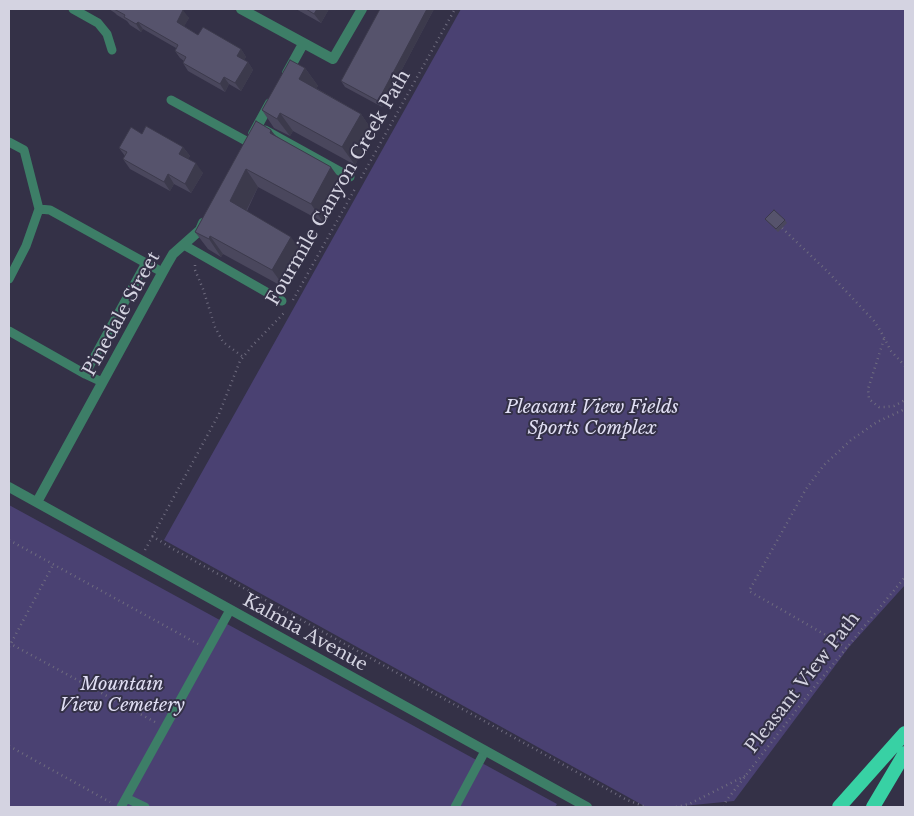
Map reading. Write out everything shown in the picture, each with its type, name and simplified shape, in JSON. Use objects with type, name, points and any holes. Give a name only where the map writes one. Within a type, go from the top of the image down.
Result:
[{"type":"highway","points":[[839,807],[905,733]]},
{"type":"highway","points":[[873,807],[905,753]]},
{"type":"street","points":[[248,10],[333,60],[362,9]]},
{"type":"street","points":[[246,147],[303,44]]},
{"type":"street","name":"Pinedale Street","points":[[36,502],[162,272],[173,254],[200,230],[210,212]]},
{"type":"street","name":"Kalmia Avenue","points":[[9,487],[587,807]]},
{"type":"lane","points":[[74,9],[98,23],[107,34],[112,50]]},
{"type":"lane","points":[[171,100],[246,147]]},
{"type":"lane","points":[[258,126],[350,177]]},
{"type":"lane","points":[[9,142],[24,150],[39,209],[26,246],[9,279]]},
{"type":"lane","points":[[39,209],[50,210],[162,272]]},
{"type":"lane","points":[[184,245],[282,301]]},
{"type":"lane","points":[[85,374],[146,263]]},
{"type":"lane","points":[[9,331],[102,382]]},
{"type":"lane","points":[[121,807],[230,610]]},
{"type":"lane","points":[[455,807],[485,751]]},
{"type":"lane","points":[[126,798],[145,807]]},
{"type":"path","name":"Fourmile Canyon Creek Path","points":[[292,302],[455,9]]},
{"type":"path","points":[[782,228],[844,287],[874,321],[891,351],[905,366]]},
{"type":"path","points":[[196,253],[195,270],[215,327],[223,342],[243,357]]},
{"type":"path","name":"Fourmile Canyon Creek Path","points":[[140,559],[219,414],[243,357],[287,310]]},
{"type":"path","points":[[884,338],[868,389],[869,399],[879,407],[894,406],[905,400]]},
{"type":"path","points":[[846,648],[749,591],[806,489],[824,465],[857,436],[877,422],[905,409]]},
{"type":"path","points":[[152,536],[173,550],[627,800],[646,807]]},
{"type":"path","points":[[9,540],[208,649]]},
{"type":"path","points":[[53,565],[9,644],[165,727]]},
{"type":"path","name":"Pleasant View Path","points":[[724,807],[746,775],[846,648],[905,577]]},
{"type":"path","points":[[9,746],[111,802]]},
{"type":"path","points":[[676,807],[689,804],[746,775]]},
{"type":"green space","name":"Pleasant View Fields Sports Complex","points":[[461,9],[905,9],[905,585],[849,647],[734,801],[673,807],[646,807],[164,540]]},
{"type":"green space","name":"Mountain View Cemetery","points":[[9,505],[557,804],[555,807],[9,807]]},
{"type":"building","points":[[114,9],[183,10],[177,22],[198,35],[203,27],[241,49],[237,56],[248,62],[235,83],[224,77],[220,84],[183,63],[186,57],[175,51],[178,45],[138,22],[136,24]]},
{"type":"building","points":[[306,9],[317,9],[314,14]]},
{"type":"building","points":[[380,9],[427,9],[378,101],[341,81]]},
{"type":"building","points":[[290,60],[305,68],[299,79],[361,114],[342,147],[280,113],[277,119],[262,110]]},
{"type":"building","points":[[256,121],[271,130],[270,133],[331,167],[311,204],[246,169],[230,201],[291,237],[272,270],[210,236],[209,239],[195,232]]},
{"type":"building","points":[[146,126],[183,147],[179,154],[196,163],[185,184],[168,174],[164,182],[123,159],[127,152],[119,148],[131,127],[142,134]]},
{"type":"building","points":[[774,210],[785,220],[776,229],[765,219]]}]
